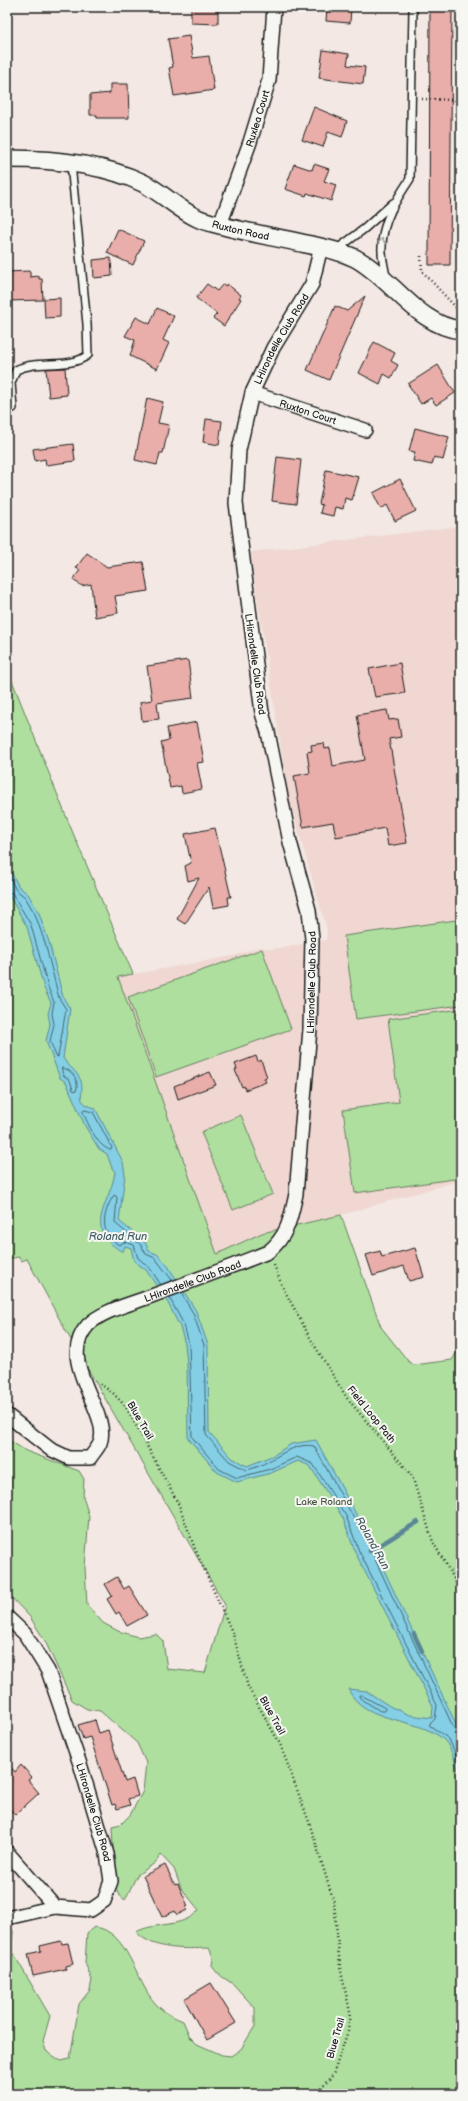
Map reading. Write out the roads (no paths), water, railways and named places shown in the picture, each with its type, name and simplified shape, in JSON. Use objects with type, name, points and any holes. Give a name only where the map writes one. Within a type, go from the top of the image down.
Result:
[{"type":"street","name":"Ruxlea Court","points":[[220,225],[250,142],[269,80],[274,7]]},
{"type":"street","name":"Ruxton Road","points":[[7,159],[35,159],[71,163],[102,170],[143,183],[201,220],[328,249],[352,257],[365,264],[387,280],[420,313],[439,323],[461,330]]},
{"type":"street","name":"LHirondelle Club Road","points":[[7,1415],[50,1449],[69,1458],[90,1458],[100,1442],[100,1424],[82,1377],[78,1361],[78,1345],[81,1334],[90,1324],[126,1306],[268,1252],[278,1244],[285,1235],[291,1221],[296,1194],[310,1029],[312,939],[305,893],[290,842],[268,732],[262,713],[236,503],[237,475],[243,430],[252,393],[273,348],[312,284],[328,249]]},
{"type":"street","name":"Ruxton Court","points":[[252,393],[365,430]]},
{"type":"street","name":"LHirondelle Club Road","points":[[7,1617],[25,1634],[48,1672],[81,1767],[107,1854],[111,1881],[104,1901],[91,1910],[55,1907],[7,1918]]},
{"type":"street","points":[[7,1852],[55,1907]]},
{"type":"lane","points":[[387,280],[381,248],[384,226],[396,200],[410,179],[413,7]]},
{"type":"lane","points":[[13,408],[11,384],[16,370],[32,365],[72,362],[88,355],[86,317],[71,163]]},
{"type":"lane","points":[[328,249],[364,229],[396,200]]},
{"type":"water","points":[[7,865],[19,887],[28,894],[39,913],[49,942],[63,997],[70,1009],[63,1058],[79,1077],[82,1087],[82,1099],[88,1105],[95,1108],[123,1162],[125,1175],[119,1221],[145,1242],[149,1251],[157,1254],[168,1266],[196,1311],[208,1345],[209,1432],[232,1458],[247,1466],[274,1455],[291,1444],[316,1440],[369,1538],[461,1735],[461,1777],[452,1752],[444,1740],[433,1732],[379,1715],[367,1709],[356,1701],[348,1689],[366,1691],[391,1707],[410,1715],[432,1718],[433,1706],[355,1552],[343,1518],[310,1466],[298,1461],[271,1473],[237,1482],[217,1472],[188,1438],[187,1363],[185,1344],[180,1327],[168,1303],[146,1270],[134,1261],[131,1248],[125,1246],[123,1251],[121,1251],[109,1242],[103,1233],[101,1224],[102,1215],[115,1172],[107,1154],[99,1149],[85,1126],[66,1082],[60,1078],[46,1041],[50,1024],[48,1014],[51,1003],[44,988],[27,927],[7,892]]},
{"type":"waterway","points":[[370,1551],[418,1522]]},
{"type":"waterway","name":"Roland Run","points":[[414,1634],[422,1651]]},
{"type":"park label","name":"Lake Roland","points":[[324,1501]]}]
